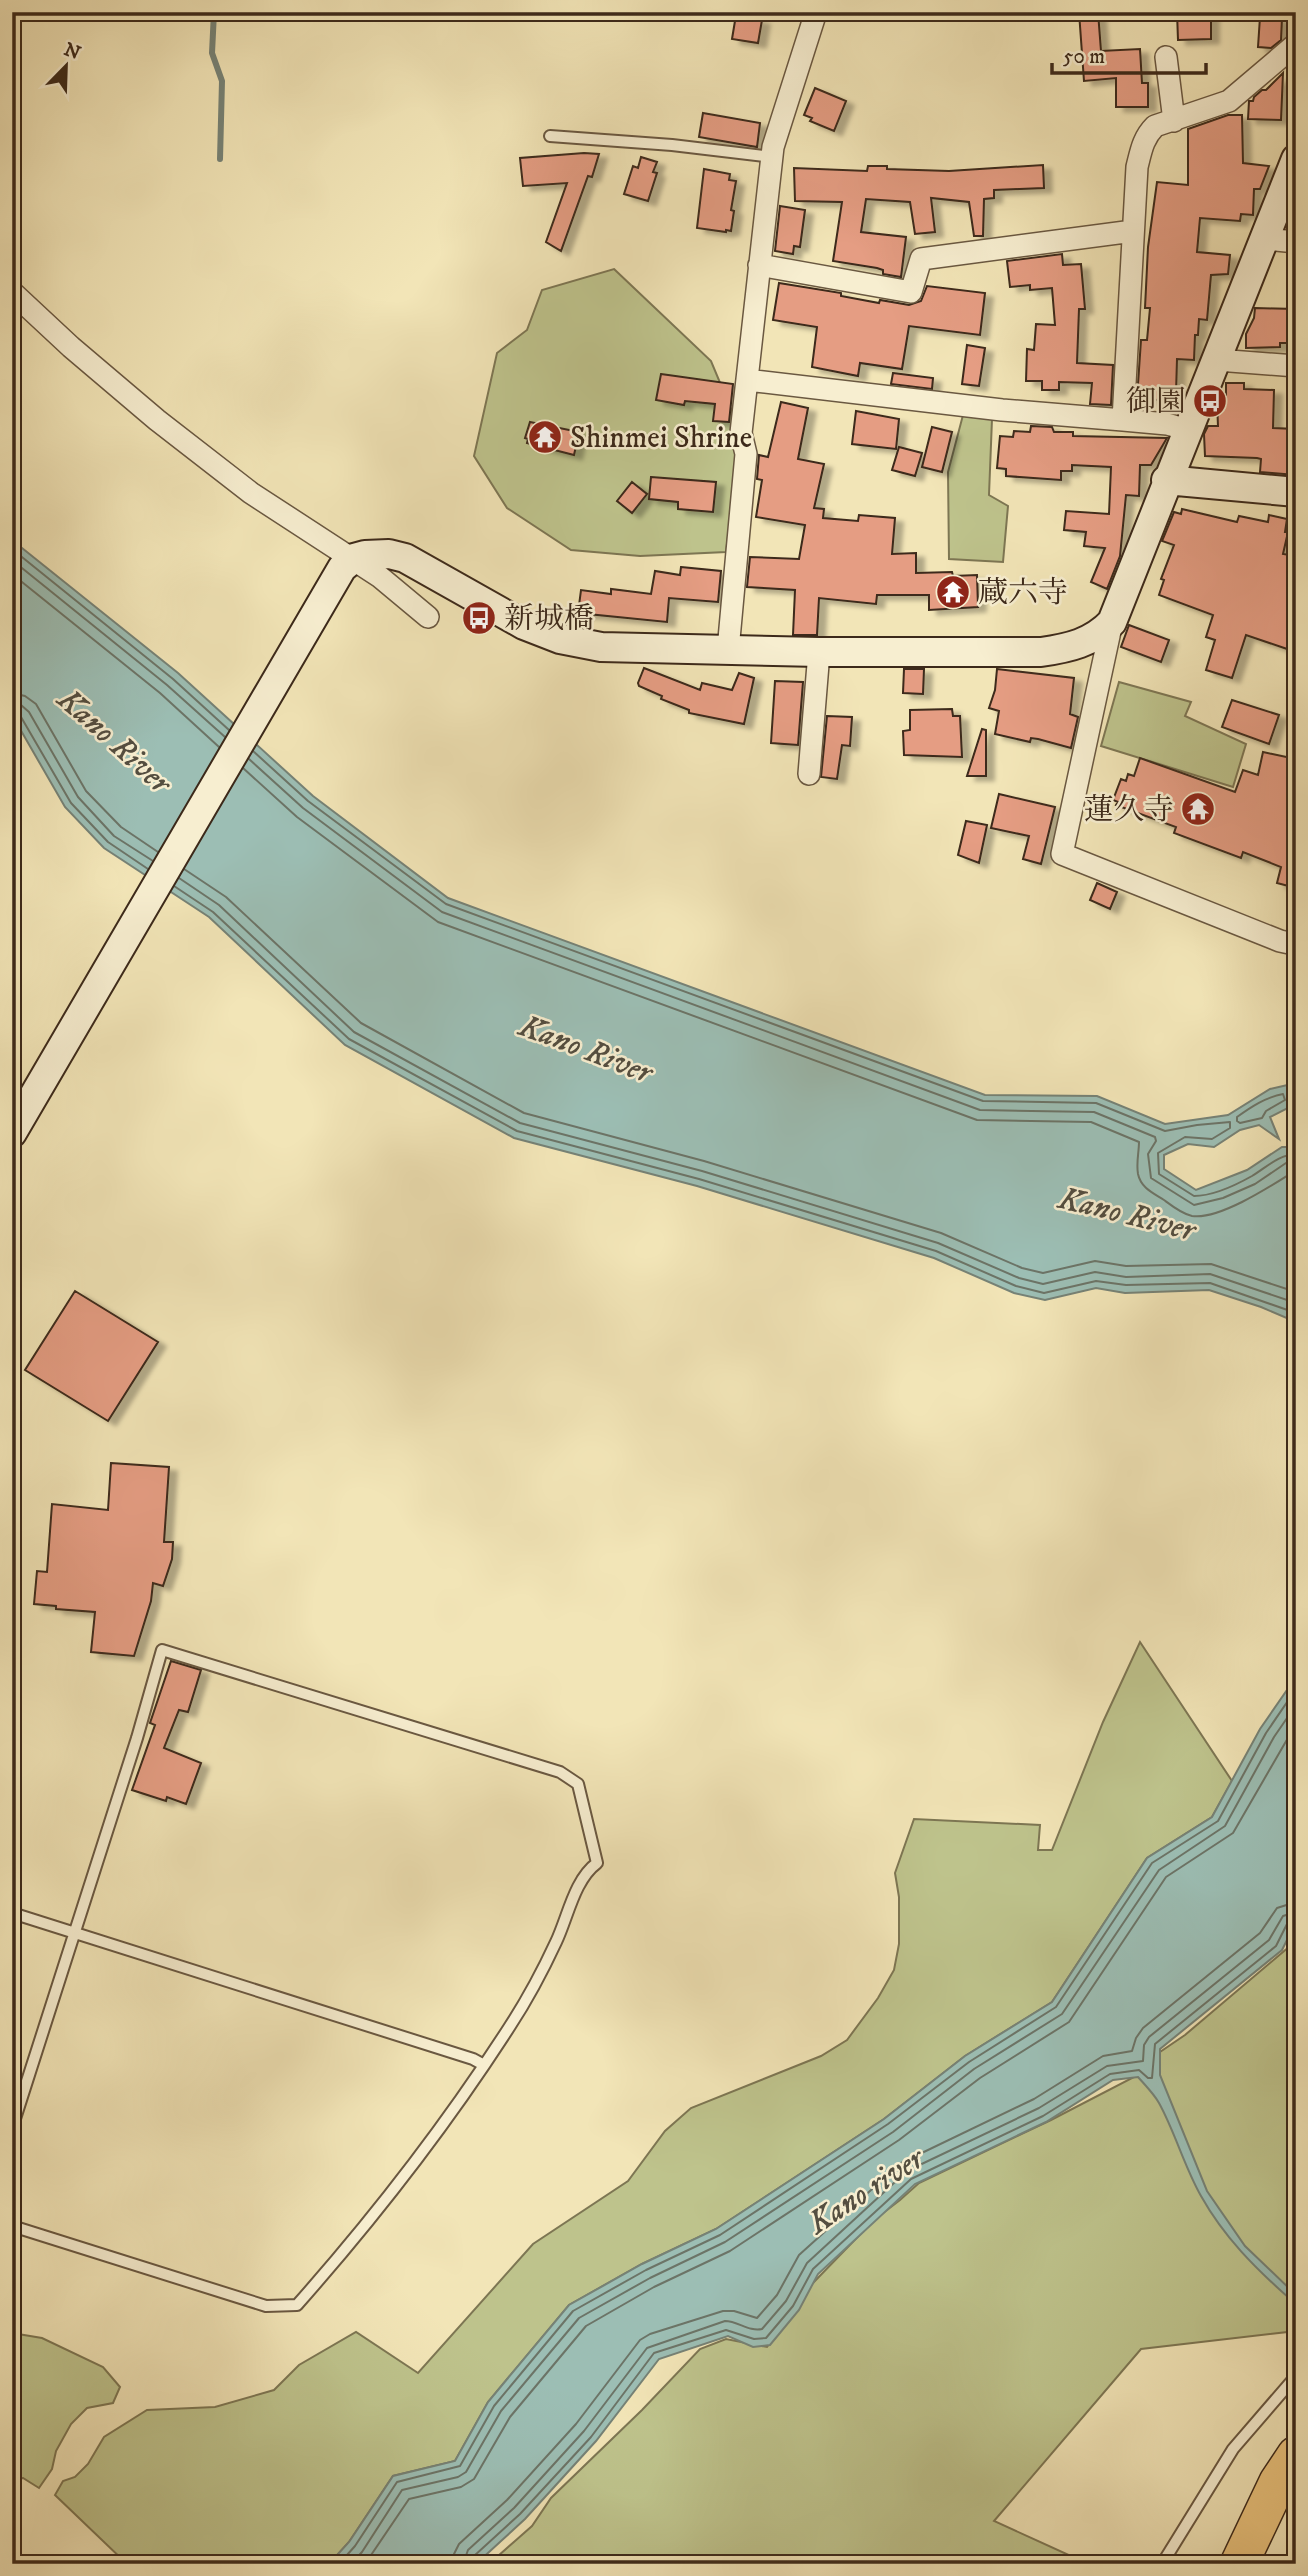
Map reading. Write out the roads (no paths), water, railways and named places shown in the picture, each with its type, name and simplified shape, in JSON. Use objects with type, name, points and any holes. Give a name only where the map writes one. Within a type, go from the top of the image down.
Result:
[{"type":"highway","points":[[1238,2564],[1272,2493],[1296,2455]]},
{"type":"highway","points":[[1256,2564],[1296,2484]]},
{"type":"main road","points":[[12,1133],[348,563],[372,554],[405,558],[524,625],[560,639],[601,647],[819,652],[1041,652],[1065,649],[1100,635],[1112,622],[1296,159]]},
{"type":"main road","points":[[1167,480],[1296,492]]},
{"type":"street","points":[[728,650],[746,454],[741,433],[772,157],[816,12]]},
{"type":"street","points":[[1123,420],[1137,167],[1147,134],[1155,126],[1229,101],[1296,44]]},
{"type":"street","points":[[1166,57],[1174,121]]},
{"type":"street","points":[[760,265],[911,292],[921,259],[1133,231]]},
{"type":"street","points":[[1264,239],[1296,242]]},
{"type":"street","points":[[12,292],[71,347],[157,420],[251,493],[428,617]]},
{"type":"street","points":[[1217,360],[1296,366]]},
{"type":"street","points":[[747,380],[1002,410],[1167,424],[1188,430]]},
{"type":"street","points":[[1112,622],[1062,854],[1280,941],[1294,944],[1296,942]]},
{"type":"street","points":[[809,774],[819,652]]},
{"type":"lane","points":[[550,136],[672,145],[772,157]]},
{"type":"lane","points":[[12,2129],[137,1738],[162,1650],[560,1772],[578,1784],[597,1863],[589,1869],[575,1895],[556,1942],[512,2024],[344,2252],[293,2306],[266,2306],[12,2225]]},
{"type":"lane","points":[[12,1913],[473,2059],[484,2065]]},
{"type":"lane","points":[[1162,2564],[1233,2449],[1296,2376]]},
{"type":"water","name":"Kano River","points":[[12,540],[178,673],[313,796],[448,898],[985,1095],[1097,1096],[1165,1124],[1228,1115],[1270,1089],[1296,1083],[1296,1104],[1270,1117],[1279,1139],[1259,1125],[1240,1130],[1214,1147],[1188,1144],[1164,1155],[1164,1169],[1196,1190],[1247,1170],[1282,1147],[1296,1147],[1296,1322],[1209,1290],[1125,1293],[1096,1288],[1045,1300],[1014,1293],[934,1258],[697,1186],[514,1138],[345,1045],[209,917],[104,848],[65,807],[12,715]]},
{"type":"water","name":"Kano river","points":[[1296,1677],[1296,1922],[1282,1950],[1160,2049],[1160,2075],[1207,2191],[1245,2246],[1294,2293],[1289,2298],[1241,2251],[1210,2211],[1195,2185],[1165,2114],[1152,2093],[1138,2077],[1113,2080],[1046,2122],[915,2184],[818,2274],[799,2310],[770,2345],[753,2347],[728,2336],[659,2359],[596,2441],[525,2519],[476,2564],[329,2564],[349,2542],[393,2476],[455,2461],[488,2402],[569,2305],[642,2264],[716,2229],[884,2119],[965,2056],[1052,2002],[1147,1858],[1212,1817],[1260,1729]]},
{"type":"waterway","points":[[214,12],[212,53],[222,81],[220,159]]},
{"type":"place","name":"御園","points":[[1210,401]]},
{"type":"place","name":"Shinmei Shrine","points":[[545,437]]},
{"type":"place","name":"蔵六寺","points":[[953,592]]},
{"type":"place","name":"新城橋","points":[[479,618]]},
{"type":"place","name":"蓮久寺","points":[[1198,809]]}]
